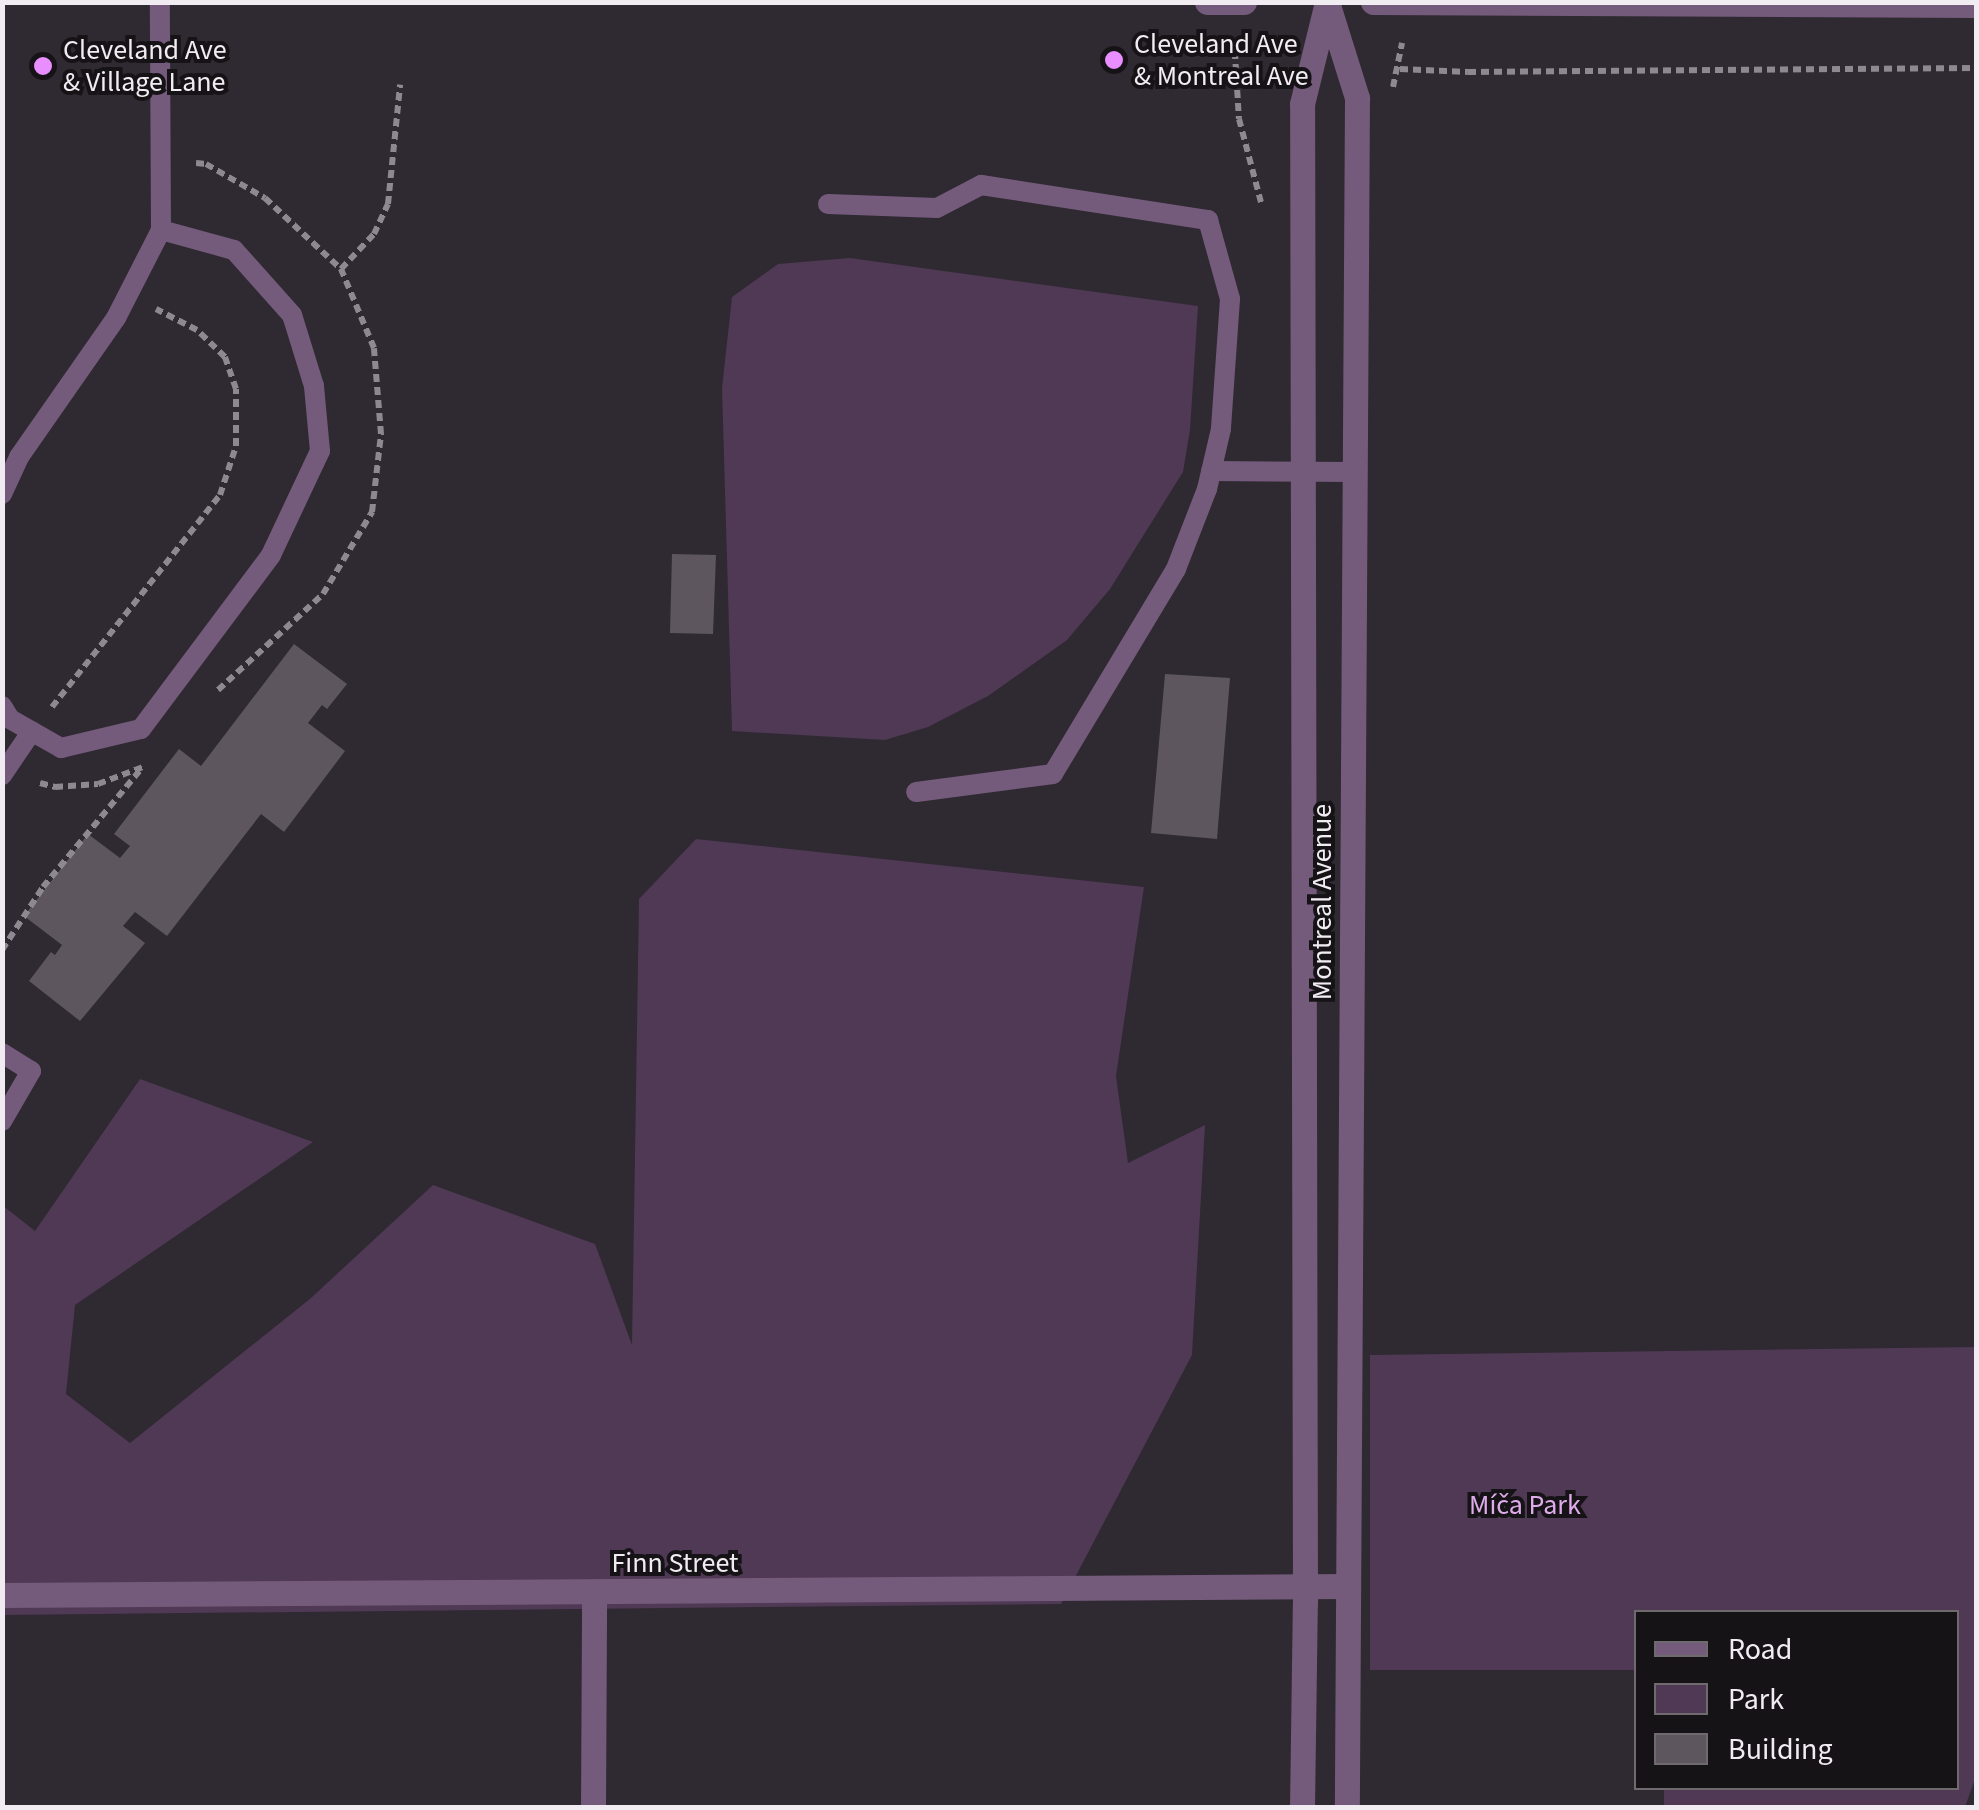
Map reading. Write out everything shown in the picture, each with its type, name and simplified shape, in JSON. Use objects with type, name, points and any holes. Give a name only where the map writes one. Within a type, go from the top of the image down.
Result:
[{"type":"street","points":[[1207,2],[1244,2]]},
{"type":"street","name":"Montreal Avenue","points":[[1302,1808],[1302,104],[1327,2]]},
{"type":"street","name":"Montreal Avenue","points":[[1327,2],[1357,98],[1347,1808]]},
{"type":"street","points":[[1373,2],[1976,6]]},
{"type":"street","name":"Finn Street","points":[[2,1594],[594,1594],[1347,1586]]},
{"type":"street","points":[[593,1808],[594,1594]]},
{"type":"lane","points":[[2,494],[19,456],[128,296],[161,230],[160,2]]},
{"type":"lane","points":[[828,204],[938,208],[981,185],[1208,220],[1230,299],[1220,429],[1211,470],[1176,569],[1054,774],[916,792]]},
{"type":"lane","points":[[2,706],[10,719],[62,748],[141,728],[272,556],[320,451],[314,386],[292,315],[234,250],[161,230]]},
{"type":"lane","points":[[1211,470],[1355,472]]},
{"type":"lane","points":[[2,775],[32,732]]},
{"type":"lane","points":[[2,1053],[31,1071],[2,1121]]},
{"type":"path","points":[[1234,37],[1234,85]]},
{"type":"path","points":[[1402,43],[1400,69],[1468,72],[1976,68]]},
{"type":"path","points":[[340,269],[374,234],[388,204],[400,84]]},
{"type":"path","points":[[161,158],[206,164],[265,198],[340,269],[374,348],[381,434],[372,512],[323,594],[214,694]]},
{"type":"path","points":[[32,732],[220,495],[236,446],[236,389],[225,357],[197,330],[128,296]]},
{"type":"path","points":[[2,950],[42,887],[140,770]]},
{"type":"green space","points":[[850,258],[1198,306],[1190,430],[1183,472],[1110,589],[1067,640],[988,696],[928,727],[885,740],[732,731],[722,388],[732,297],[778,264]]},
{"type":"green space","points":[[696,839],[1144,887],[1116,1076],[1128,1163],[1205,1125],[1192,1355],[1061,1604],[3,1615],[2,1205],[35,1231],[140,1079],[313,1142],[75,1305],[66,1394],[130,1443],[311,1298],[433,1185],[595,1244],[632,1345],[639,899]]},
{"type":"green space","name":"Míča Park","points":[[1976,1347],[1976,1776],[1965,1807],[1664,1807],[1664,1790],[1959,1790],[1959,1610],[1634,1610],[1634,1670],[1370,1670],[1370,1355]]},
{"type":"building","points":[[672,554],[716,555],[713,634],[670,633]]},
{"type":"building","points":[[294,644],[347,684],[327,709],[322,705],[308,723],[345,751],[284,832],[261,814],[167,936],[135,912],[123,926],[145,943],[80,1021],[29,981],[51,952],[55,955],[62,945],[24,916],[88,834],[120,858],[130,846],[114,834],[179,749],[201,766]]},
{"type":"building","points":[[1165,674],[1230,678],[1217,839],[1151,833]]},
{"type":"place","name":"Cleveland Ave & Montreal Ave","points":[[1114,60]]},
{"type":"place","name":"Cleveland Ave & Village Lane","points":[[43,66]]}]
